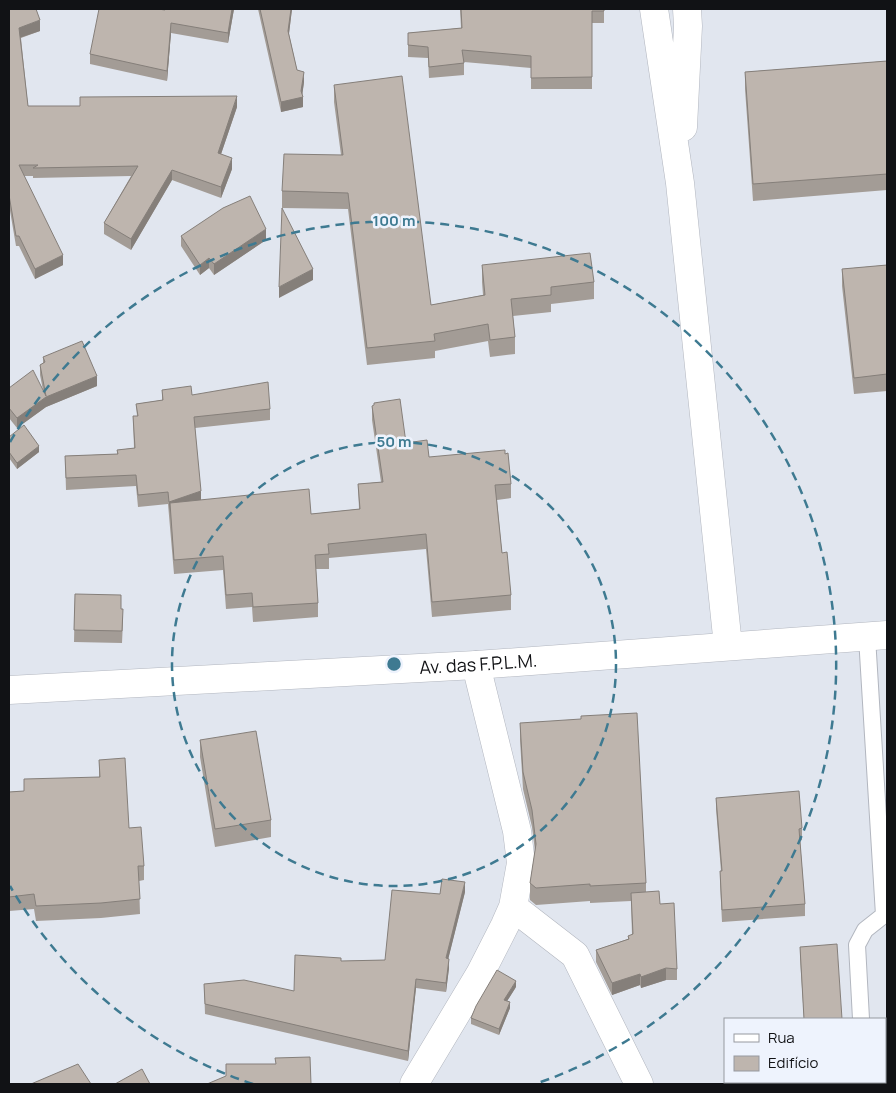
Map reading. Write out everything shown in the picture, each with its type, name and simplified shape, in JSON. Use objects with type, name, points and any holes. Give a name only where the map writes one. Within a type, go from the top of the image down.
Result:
[{"type":"street","points":[[654,9],[680,183],[728,646]]},
{"type":"street","points":[[680,183],[688,26],[687,9]]},
{"type":"street","name":"Av. das F.P.L.M.","points":[[9,690],[476,665],[877,636]]},
{"type":"street","points":[[414,1084],[480,974],[505,925],[512,907],[521,863],[517,831],[476,665]]},
{"type":"street","points":[[512,907],[575,956],[638,1084]]},
{"type":"lane","points":[[861,1018],[857,945],[864,930],[886,916],[877,636]]},
{"type":"building","points":[[9,9],[36,9],[40,20],[19,28],[28,106],[80,106],[80,97],[237,96],[218,153],[232,158],[221,187],[172,170],[131,239],[104,223],[138,166],[33,168],[38,165],[19,165],[63,255],[35,269],[19,236],[16,236],[9,195]]},
{"type":"building","points":[[99,9],[232,9],[228,33],[171,23],[167,71],[90,54]]},
{"type":"building","points":[[260,9],[291,9],[288,31],[297,70],[304,72],[301,91],[303,97],[281,102]]},
{"type":"building","points":[[461,9],[604,9],[604,11],[592,11],[592,77],[531,78],[531,56],[462,50],[464,63],[429,67],[428,47],[408,45],[408,33],[462,28]]},
{"type":"building","points":[[887,61],[887,174],[753,184],[745,72]]},
{"type":"building","points":[[402,76],[431,305],[485,295],[482,265],[590,253],[594,282],[551,287],[551,295],[511,299],[515,337],[490,340],[488,324],[434,334],[435,341],[367,348],[348,193],[282,191],[284,154],[343,155],[334,85]]},
{"type":"building","points":[[250,196],[266,229],[214,264],[209,258],[200,265],[181,236],[223,208]]},
{"type":"building","points":[[282,208],[313,269],[279,287]]},
{"type":"building","points":[[887,265],[887,374],[854,378],[842,269]]},
{"type":"building","points":[[82,341],[97,376],[46,397],[17,418],[9,408],[9,388],[33,370],[46,396],[40,365],[45,362],[43,357]]},
{"type":"building","points":[[268,382],[270,409],[194,417],[201,491],[169,502],[168,492],[138,495],[136,475],[66,478],[65,456],[118,454],[117,450],[135,448],[133,416],[138,416],[136,404],[163,400],[162,390],[191,386],[192,395]]},
{"type":"building","points":[[400,399],[406,443],[427,440],[429,457],[505,450],[505,454],[508,453],[511,484],[495,485],[502,553],[507,552],[511,595],[432,602],[426,534],[328,544],[329,554],[315,555],[318,603],[253,607],[252,593],[226,595],[223,556],[174,560],[170,503],[309,489],[311,514],[360,509],[358,484],[383,482],[372,406],[374,403]]},
{"type":"building","points":[[24,425],[39,446],[17,463],[9,452],[9,437]]},
{"type":"building","points":[[75,594],[121,595],[121,609],[123,609],[122,631],[74,630]]},
{"type":"building","points":[[637,713],[646,883],[590,886],[590,884],[536,888],[530,883],[536,844],[532,810],[523,772],[520,723],[581,719],[581,716]]},
{"type":"building","points":[[256,731],[271,820],[215,829],[200,740]]},
{"type":"building","points":[[125,758],[129,828],[141,827],[144,866],[138,866],[140,899],[36,906],[34,894],[9,897],[9,792],[24,791],[24,779],[100,777],[99,760]]},
{"type":"building","points":[[799,791],[802,828],[799,829],[805,904],[722,910],[720,871],[722,871],[716,798]]},
{"type":"building","points":[[442,879],[465,882],[446,958],[449,959],[446,983],[416,979],[408,1051],[205,1004],[204,984],[244,980],[294,991],[295,955],[341,958],[341,961],[385,960],[392,890],[440,894]]},
{"type":"building","points":[[659,891],[660,904],[674,903],[677,969],[666,968],[641,977],[640,974],[612,983],[596,950],[629,939],[628,936],[633,934],[631,893]]},
{"type":"building","points":[[837,944],[842,1018],[804,1018],[800,947]]},
{"type":"building","points":[[497,970],[516,981],[504,1000],[510,1002],[499,1029],[471,1018]]},
{"type":"building","points":[[310,1057],[311,1084],[207,1084],[226,1076],[226,1064],[276,1064],[275,1058]]},
{"type":"building","points":[[78,1064],[91,1084],[31,1084]]},
{"type":"building","points":[[142,1069],[150,1084],[115,1084]]},
{"type":"building","points":[[772,1083],[862,1083],[862,1084]]}]
